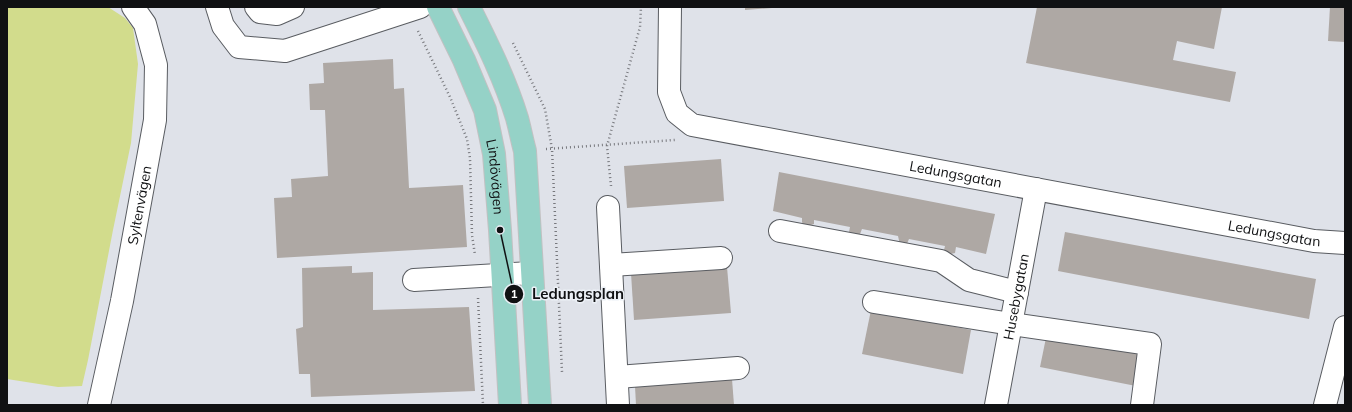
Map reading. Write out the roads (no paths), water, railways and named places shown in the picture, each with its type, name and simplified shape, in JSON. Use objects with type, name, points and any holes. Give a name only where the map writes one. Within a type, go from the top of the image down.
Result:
[{"type":"main road","name":"Lindövägen","points":[[438,7],[464,60],[484,110],[494,154],[510,405]]},
{"type":"main road","points":[[469,7],[488,44],[505,84],[517,118],[524,151],[540,405]]},
{"type":"street","name":"Syltenvägen","points":[[99,405],[122,301],[155,120],[156,65],[145,24],[133,7]]},
{"type":"street","points":[[217,7],[223,26],[239,47],[285,51],[414,9]]},
{"type":"street","points":[[256,7],[260,12],[277,14],[294,7]]},
{"type":"street","name":"Ledungsgatan","points":[[670,7],[669,92],[677,114],[692,125],[1314,241],[1345,243]]},
{"type":"street","name":"Husebygatan","points":[[996,405],[1036,189]]},
{"type":"street","points":[[608,207],[618,405]]},
{"type":"street","points":[[780,231],[941,261],[969,280],[1017,292]]},
{"type":"street","points":[[611,265],[721,258]]},
{"type":"street","points":[[414,280],[531,273]]},
{"type":"street","points":[[874,302],[1150,344],[1142,405]]},
{"type":"street","points":[[1325,405],[1345,327]]},
{"type":"street","points":[[616,377],[738,368]]},
{"type":"place","name":"Ledungsplan","points":[[500,230]]}]
